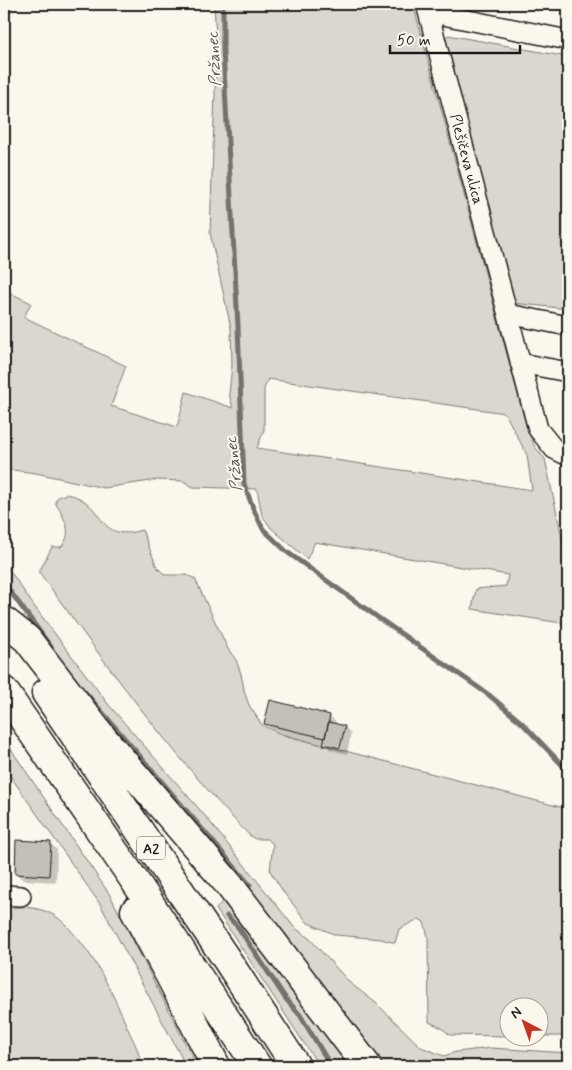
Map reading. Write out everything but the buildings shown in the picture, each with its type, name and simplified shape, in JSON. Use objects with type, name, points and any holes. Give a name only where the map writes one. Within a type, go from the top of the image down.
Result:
[{"type":"highway","points":[[4,621],[26,639],[103,738],[230,886],[367,1066]]},
{"type":"highway","name":"A2","points":[[4,633],[136,825],[296,1066]]},
{"type":"highway","name":"A2","points":[[4,691],[88,811],[257,1066]]},
{"type":"highway","points":[[88,811],[101,859],[149,936],[216,1066]]},
{"type":"street","points":[[427,8],[568,40]]},
{"type":"street","name":"Plešičeva ulica","points":[[427,8],[538,429],[561,452]]},
{"type":"street","points":[[508,314],[568,326]]},
{"type":"street","points":[[520,363],[568,372]]},
{"type":"shaded area","points":[[214,4],[413,4],[527,429],[535,447],[545,459],[568,565],[568,624],[472,609],[476,589],[506,586],[508,575],[315,542],[307,559],[271,528],[262,515],[257,489],[193,487],[183,481],[157,480],[104,488],[36,473],[4,469],[4,290],[31,303],[24,317],[126,366],[111,406],[177,427],[186,392],[233,408],[229,394],[232,365],[231,328],[210,233],[216,38]],"holes":[[[268,379],[505,413],[527,455],[532,490],[257,448],[264,430],[264,389]]]},
{"type":"shaded area","points":[[448,35],[568,57],[568,309],[513,303],[442,42]]},
{"type":"shaded area","points":[[66,494],[76,496],[86,502],[104,523],[117,532],[128,533],[142,530],[157,567],[165,575],[187,575],[195,579],[228,649],[236,660],[249,705],[262,725],[280,734],[568,809],[568,1036],[550,1036],[550,998],[500,998],[500,1036],[450,1035],[442,1028],[429,1022],[428,937],[424,922],[419,919],[399,929],[395,943],[381,939],[336,935],[308,923],[284,893],[270,871],[273,844],[267,839],[255,839],[249,835],[193,773],[114,674],[39,572],[52,547],[61,547],[67,536],[66,524],[55,502],[58,497]]},
{"type":"shaded area","points":[[4,562],[34,606],[108,704],[206,817],[294,927],[310,939],[350,983],[376,1003],[421,1047],[444,1056],[456,1052],[491,1048],[568,1053],[568,1066],[381,1066],[287,936],[226,859],[102,713],[30,619],[4,582]]},
{"type":"shaded area","points":[[4,739],[110,895],[197,1066],[186,1066],[100,904],[4,767]]},
{"type":"shaded area","points":[[225,899],[353,1066],[319,1066],[216,909]]},
{"type":"shaded area","points":[[4,908],[35,908],[57,917],[86,949],[102,974],[115,1000],[136,1046],[141,1066],[4,1066]]},
{"type":"waterway","name":"Pržanec","points":[[223,4],[223,51],[238,326],[244,484],[253,508],[263,529],[287,552],[489,695],[522,723],[568,771]]},
{"type":"waterway","points":[[4,583],[51,647]]},
{"type":"waterway","points":[[85,692],[250,885]]},
{"type":"waterway","points":[[227,916],[238,927],[286,999],[300,1015],[331,1066]]}]
